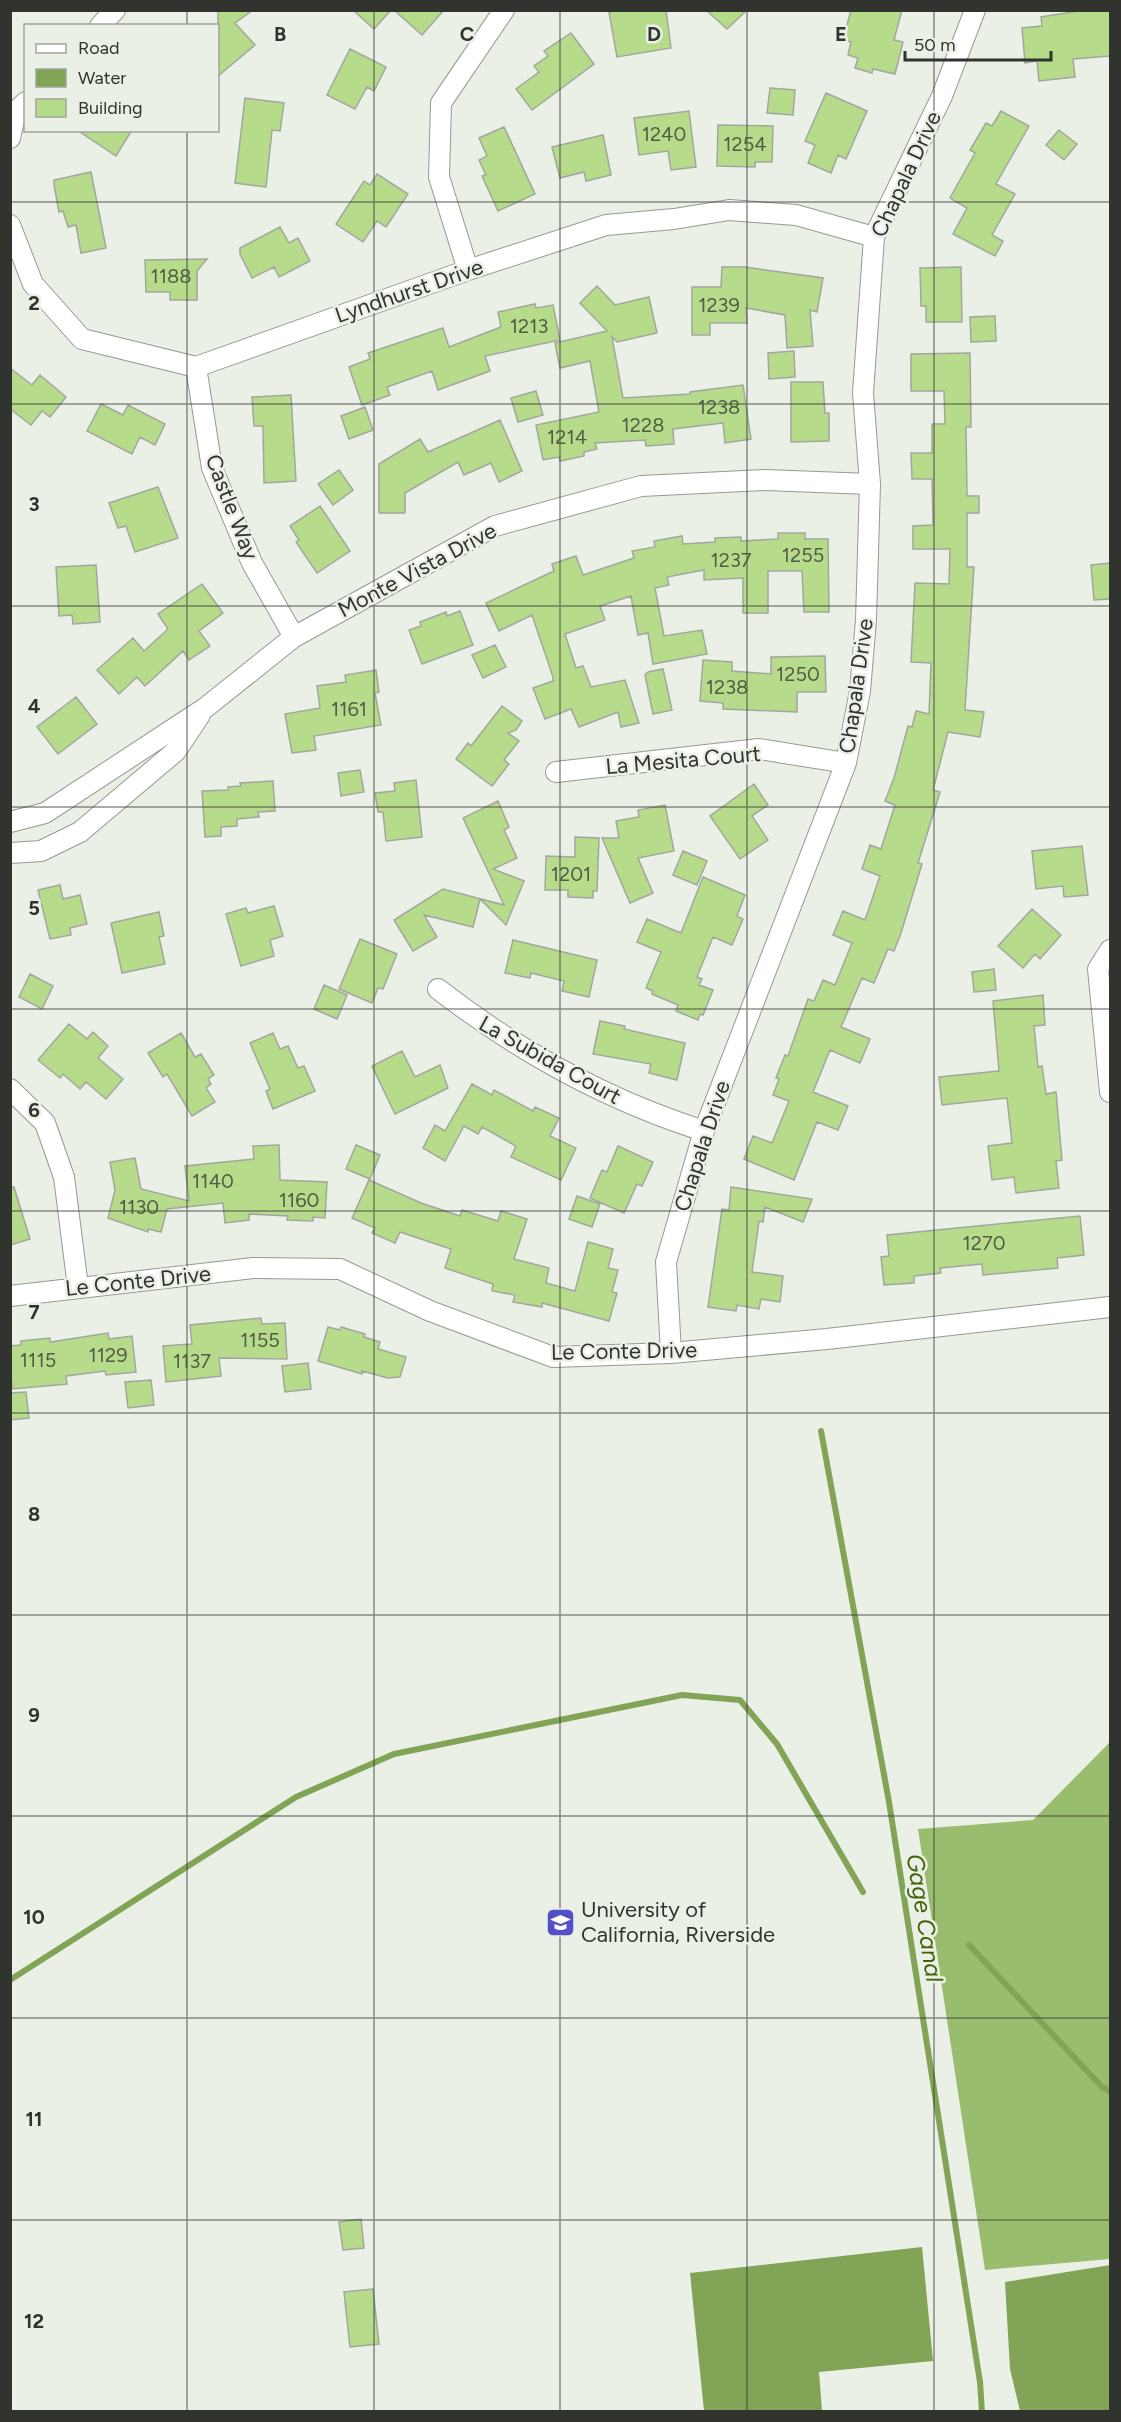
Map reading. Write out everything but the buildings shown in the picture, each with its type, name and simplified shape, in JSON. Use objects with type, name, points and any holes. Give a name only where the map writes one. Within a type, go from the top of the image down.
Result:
[{"type":"street","points":[[102,24],[115,10]]},
{"type":"street","points":[[468,270],[440,177],[441,103],[504,10]]},
{"type":"street","name":"Chapala Drive","points":[[671,1353],[666,1262],[704,1131],[846,763],[860,691],[866,620],[870,484],[863,393],[873,237],[942,96],[975,10]]},
{"type":"street","points":[[10,138],[16,111],[24,104]]},
{"type":"street","name":"Lyndhurst Drive","points":[[196,368],[468,270],[606,225],[674,219],[729,210],[796,215],[873,237]]},
{"type":"street","points":[[10,225],[33,284],[82,339],[196,368]]},
{"type":"street","name":"Castle Way","points":[[196,368],[212,468],[252,563],[294,637]]},
{"type":"street","name":"Monte Vista Drive","points":[[10,822],[45,813],[205,708],[294,637],[495,526],[641,486],[765,480],[870,484]]},
{"type":"street","name":"Monte Vista Drive","points":[[10,853],[41,851],[80,832],[177,751],[205,708]]},
{"type":"street","name":"La Mesita Court","points":[[556,772],[759,749],[846,763]]},
{"type":"street","points":[[1110,950],[1098,969],[1110,1092]]},
{"type":"street","name":"La Subida Court","points":[[438,989],[492,1030],[584,1084],[664,1119],[704,1131]]},
{"type":"street","points":[[10,1089],[45,1123],[60,1166],[78,1287]]},
{"type":"street","name":"Le Conte Drive","points":[[10,1296],[253,1268],[340,1269],[430,1311],[553,1357],[671,1353],[827,1339],[1110,1307]]},
{"type":"shaded area","points":[[1110,1742],[1110,2259],[985,2270],[918,1829],[1033,1820]]},
{"type":"water","points":[[922,2247],[933,2361],[819,2372],[822,2411],[704,2411],[690,2273]]},
{"type":"water","points":[[1110,2265],[1110,2411],[1020,2411],[1010,2369],[1005,2282]]},
{"type":"waterway","name":"Gage Canal","points":[[821,1431],[889,1802],[980,2382],[982,2412]]},
{"type":"waterway","points":[[10,1980],[296,1797],[394,1754],[682,1695],[740,1700],[777,1744],[863,1892]]},
{"type":"waterway","points":[[969,1945],[1102,2087],[1110,2091]]},
{"type":"place","name":"University of California, Riverside","points":[[560,1922]]}]
